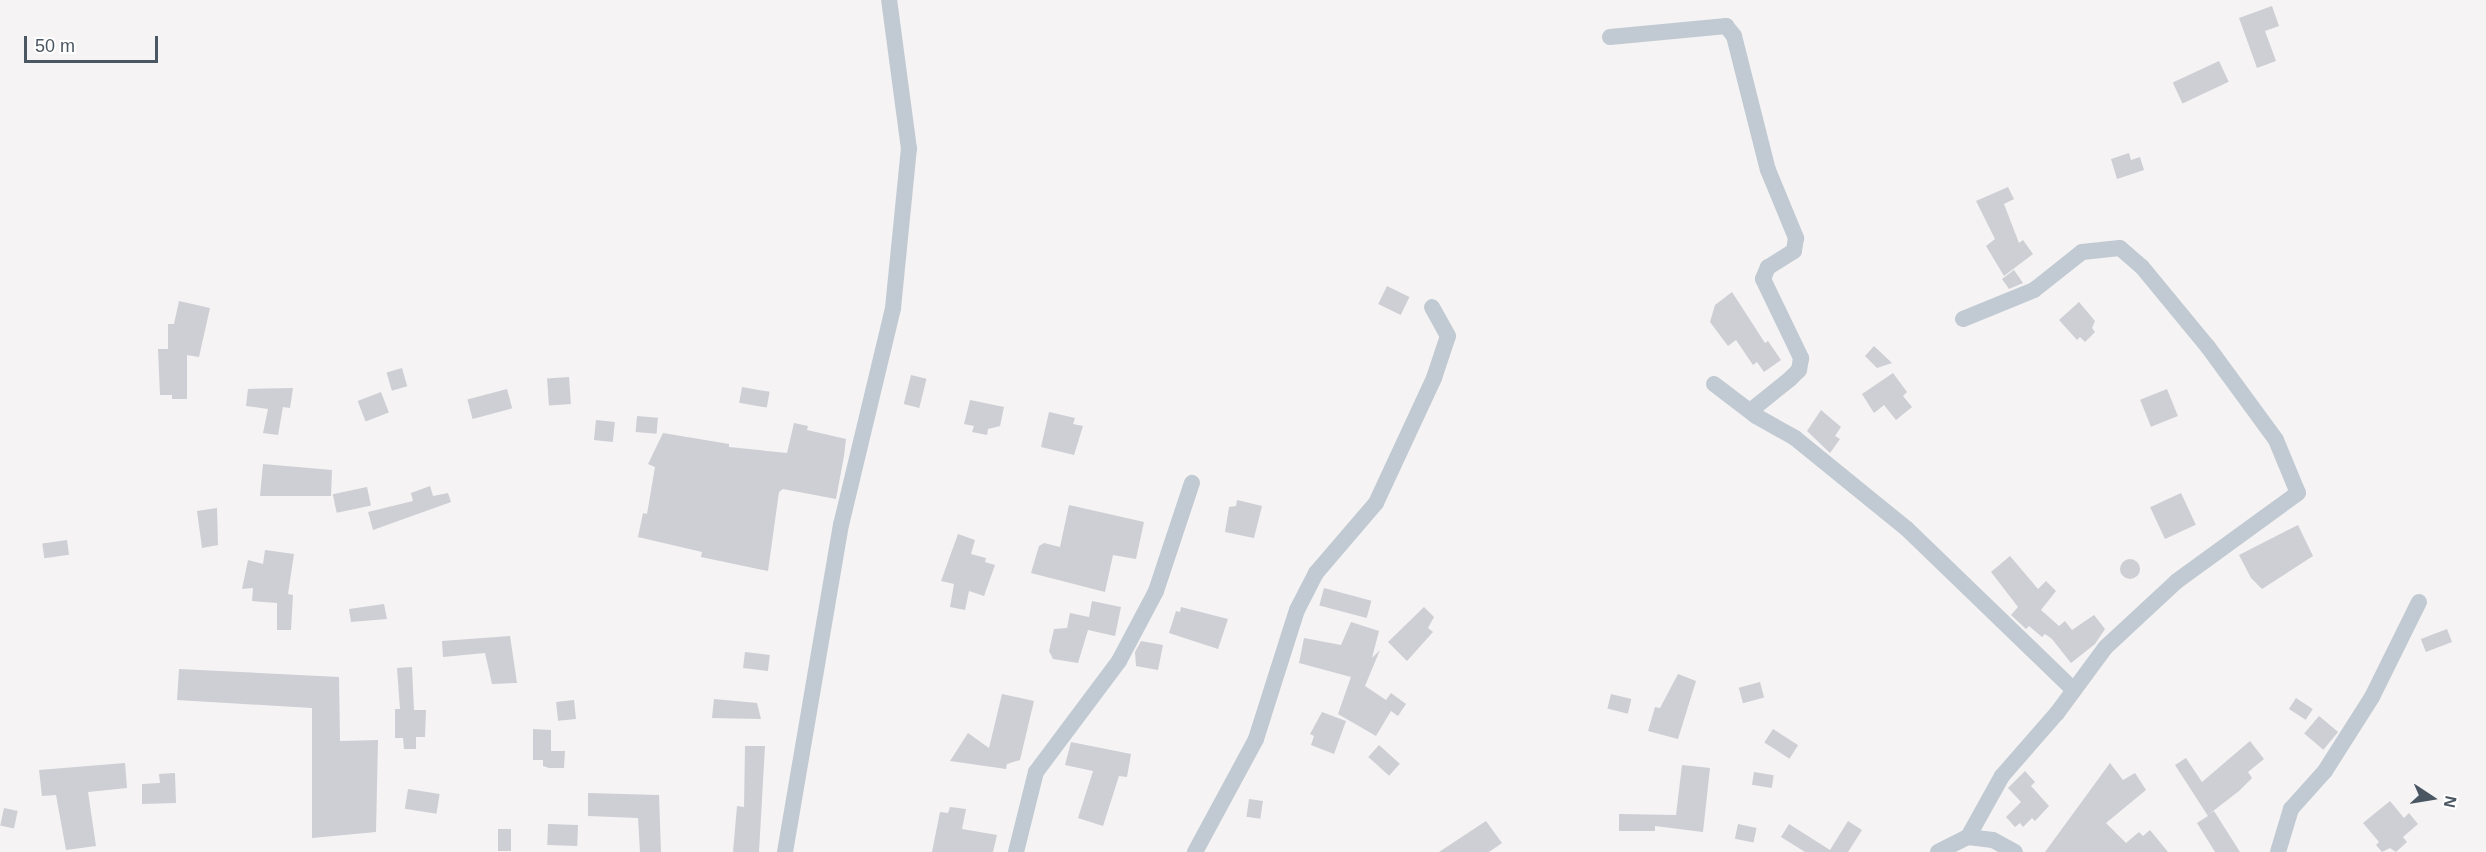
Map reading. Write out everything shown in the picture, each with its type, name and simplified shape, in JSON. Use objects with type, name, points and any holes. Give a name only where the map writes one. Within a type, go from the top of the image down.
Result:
[{"type":"street","points":[[785,852],[841,525],[893,308],[909,149],[889,0]]},
{"type":"street","points":[[1610,37],[1726,26],[1734,36],[1768,170],[1796,238],[1794,251],[1768,267],[1763,279],[1801,358],[1799,370],[1750,411]]},
{"type":"street","points":[[1963,319],[2034,290],[2082,252],[2120,248],[2142,267],[2208,347],[2276,440],[2298,493],[2177,581],[2105,648],[2074,690],[2002,776],[1968,837]]},
{"type":"street","points":[[1195,852],[1256,739],[1297,610],[1316,573],[1376,503],[1434,378],[1448,336],[1432,307]]},
{"type":"street","points":[[1714,384],[1750,411],[1795,438],[1907,530],[2074,690]]},
{"type":"street","points":[[1016,852],[1036,772],[1119,661],[1156,591],[1192,483]]},
{"type":"street","points":[[2278,852],[2291,808],[2325,771],[2372,697],[2420,602]]},
{"type":"street","points":[[1938,852],[1968,837],[1993,840],[2015,852]]},
{"type":"building","points":[[2272,6],[2279,26],[2265,31],[2276,61],[2257,68],[2239,18]]},
{"type":"building","points":[[2219,61],[2229,82],[2182,103],[2173,83]]},
{"type":"building","points":[[2129,153],[2131,160],[2140,157],[2144,170],[2117,179],[2111,159]]},
{"type":"building","points":[[2008,187],[2014,199],[2004,204],[2019,243],[2023,240],[2033,254],[2004,276],[1986,246],[1995,239],[1976,201]]},
{"type":"building","points":[[2014,270],[2023,283],[2009,289],[2002,279]]},
{"type":"building","points":[[1387,286],[1409,297],[1401,315],[1378,304]]},
{"type":"building","points":[[1732,292],[1765,343],[1768,341],[1781,360],[1764,372],[1757,362],[1753,365],[1736,340],[1728,346],[1710,322],[1715,305]]},
{"type":"building","points":[[179,301],[210,308],[199,357],[187,355],[187,399],[172,399],[172,395],[160,395],[158,349],[168,349],[168,324],[174,324]]},
{"type":"building","points":[[2079,302],[2095,321],[2092,328],[2095,332],[2085,342],[2080,337],[2077,340],[2059,320]]},
{"type":"building","points":[[1874,346],[1892,363],[1877,368],[1865,356]]},
{"type":"building","points":[[402,368],[407,386],[392,391],[387,372]]},
{"type":"building","points":[[1893,373],[1907,392],[1903,396],[1912,407],[1896,420],[1884,405],[1874,413],[1862,394]]},
{"type":"building","points":[[911,375],[927,379],[919,408],[904,404]]},
{"type":"building","points":[[569,377],[571,404],[549,405],[547,379]]},
{"type":"building","points":[[742,387],[770,392],[767,408],[739,403]]},
{"type":"building","points":[[293,388],[290,408],[283,407],[278,435],[263,433],[268,409],[246,406],[248,389]]},
{"type":"building","points":[[507,389],[512,408],[473,419],[467,400]]},
{"type":"building","points":[[2167,389],[2178,416],[2151,427],[2140,400]]},
{"type":"building","points":[[381,392],[389,413],[366,421],[358,401]]},
{"type":"building","points":[[970,400],[1004,407],[1000,426],[988,429],[987,435],[972,432],[974,426],[964,424]]},
{"type":"building","points":[[1821,410],[1841,427],[1835,436],[1840,439],[1830,453],[1807,431]]},
{"type":"building","points":[[1049,412],[1075,418],[1073,424],[1083,426],[1074,455],[1041,447]]},
{"type":"building","points":[[637,416],[658,418],[657,434],[636,432]]},
{"type":"building","points":[[596,420],[615,422],[613,442],[594,440]]},
{"type":"building","points":[[794,423],[808,426],[807,430],[846,439],[844,456],[836,499],[783,489],[779,492],[768,571],[701,557],[702,552],[638,537],[643,513],[647,514],[655,467],[648,464],[663,433],[729,444],[729,447],[787,453]]},
{"type":"building","points":[[263,464],[332,470],[331,496],[260,496]]},
{"type":"building","points":[[430,486],[433,496],[448,493],[451,502],[373,530],[368,512],[413,501],[411,493]]},
{"type":"building","points":[[367,487],[371,506],[337,513],[333,494]]},
{"type":"building","points":[[2181,493],[2196,525],[2165,539],[2150,507]]},
{"type":"building","points":[[1237,500],[1262,506],[1254,538],[1225,532],[1229,507],[1236,506]]},
{"type":"building","points":[[1069,505],[1144,522],[1136,559],[1113,555],[1105,592],[1031,573],[1039,546],[1044,543],[1060,547]]},
{"type":"building","points":[[217,508],[218,545],[202,548],[197,511]]},
{"type":"building","points":[[2298,525],[2313,556],[2262,589],[2251,578],[2239,555]]},
{"type":"building","points":[[958,534],[975,540],[971,554],[986,558],[985,562],[995,565],[984,596],[969,591],[965,610],[950,607],[954,584],[941,581]]},
{"type":"building","points":[[67,540],[69,555],[44,558],[42,543]]},
{"type":"building","points":[[265,550],[294,554],[288,594],[293,595],[291,630],[277,630],[277,603],[252,601],[253,588],[242,589],[248,560],[263,564]]},
{"type":"building","points":[[2010,556],[2038,589],[2046,581],[2056,591],[2041,610],[2059,626],[2065,621],[2072,630],[2094,615],[2105,629],[2095,644],[2071,663],[2052,639],[2045,634],[2042,637],[2029,626],[2026,629],[2011,615],[2018,607],[1991,572]]},
{"type":"building","points":[[2130,559],[2137,562],[2140,569],[2137,576],[2130,579],[2123,576],[2120,569],[2123,562]]},
{"type":"building","points":[[1324,588],[1371,601],[1367,618],[1319,605]]},
{"type":"building","points":[[1092,601],[1121,607],[1115,636],[1088,630],[1078,663],[1053,659],[1049,651],[1054,629],[1067,628],[1070,613],[1089,617]]},
{"type":"building","points":[[384,604],[387,619],[351,622],[349,609]]},
{"type":"building","points":[[1181,607],[1228,619],[1218,649],[1169,633],[1176,611],[1180,612]]},
{"type":"building","points":[[1424,607],[1434,617],[1428,628],[1433,632],[1407,661],[1388,642]]},
{"type":"building","points":[[1351,622],[1379,631],[1372,658],[1380,650],[1365,686],[1386,700],[1391,693],[1406,704],[1398,716],[1391,711],[1376,736],[1338,714],[1351,677],[1299,663],[1304,638],[1341,645]]},
{"type":"building","points":[[2447,629],[2452,642],[2426,652],[2421,639]]},
{"type":"building","points":[[510,636],[517,683],[492,684],[485,653],[443,657],[442,641]]},
{"type":"building","points":[[1141,641],[1163,645],[1158,670],[1136,666],[1135,652]]},
{"type":"building","points":[[745,652],[770,655],[768,671],[743,668]]},
{"type":"building","points":[[412,667],[414,710],[426,710],[425,737],[416,737],[416,749],[404,749],[403,738],[395,738],[395,709],[400,709],[397,668]]},
{"type":"building","points":[[179,669],[339,677],[340,741],[378,740],[376,832],[312,838],[312,708],[177,700]]},
{"type":"building","points":[[1678,674],[1696,681],[1678,739],[1648,731],[1655,707],[1660,708]]},
{"type":"building","points":[[1760,682],[1764,697],[1743,703],[1739,688]]},
{"type":"building","points":[[1002,694],[1034,701],[1020,760],[1007,764],[1006,769],[950,761],[968,733],[989,748]]},
{"type":"building","points":[[1611,694],[1631,699],[1628,714],[1607,709]]},
{"type":"building","points":[[2296,698],[2313,709],[2306,720],[2289,709]]},
{"type":"building","points":[[714,699],[757,703],[761,719],[712,718]]},
{"type":"building","points":[[574,700],[576,719],[558,721],[556,702]]},
{"type":"building","points":[[1322,712],[1346,721],[1334,754],[1311,745],[1314,736],[1310,734]]},
{"type":"building","points":[[2319,716],[2338,732],[2323,750],[2304,734]]},
{"type":"building","points":[[533,729],[551,730],[551,751],[565,751],[564,768],[549,768],[543,766],[543,760],[533,760]]},
{"type":"building","points":[[1773,729],[1798,745],[1789,759],[1764,742]]},
{"type":"building","points":[[2250,741],[2264,759],[2248,772],[2252,778],[2239,791],[2208,815],[2214,811],[2240,852],[2215,852],[2197,823],[2208,816],[2175,765],[2186,758],[2202,782]]},
{"type":"building","points":[[1071,742],[1131,754],[1127,777],[1119,776],[1103,826],[1078,818],[1093,771],[1065,765]]},
{"type":"building","points":[[1379,745],[1400,764],[1389,776],[1368,757]]},
{"type":"building","points":[[745,746],[765,746],[759,852],[733,852],[737,806],[744,807]]},
{"type":"building","points":[[125,763],[127,788],[88,792],[96,846],[66,850],[56,795],[42,796],[39,770]]},
{"type":"building","points":[[2110,763],[2123,780],[2135,773],[2146,790],[2106,823],[2126,843],[2139,832],[2143,836],[2150,830],[2168,852],[2045,852]]},
{"type":"building","points":[[1682,765],[1710,768],[1703,832],[1655,826],[1655,831],[1619,831],[1619,814],[1676,815]]},
{"type":"building","points":[[2025,771],[2035,782],[2031,786],[2049,806],[2035,821],[2032,818],[2023,827],[2020,823],[2015,827],[2006,817],[2021,802],[2008,788]]},
{"type":"building","points":[[1754,772],[1774,775],[1772,788],[1752,785]]},
{"type":"building","points":[[175,773],[176,803],[142,804],[142,784],[160,783],[159,774]]},
{"type":"building","points":[[408,789],[440,794],[436,814],[405,809]]},
{"type":"building","points":[[588,793],[659,795],[661,852],[640,852],[638,818],[588,816]]},
{"type":"building","points":[[1249,799],[1263,801],[1260,819],[1246,817]]},
{"type":"building","points":[[2390,801],[2404,818],[2409,813],[2418,824],[2403,837],[2407,842],[2396,852],[2390,848],[2382,852],[2376,845],[2379,842],[2363,823]]},
{"type":"building","points":[[950,807],[966,809],[962,829],[997,835],[993,852],[932,852],[940,812],[948,813]]},
{"type":"building","points":[[4,808],[18,811],[14,829],[0,826]]},
{"type":"building","points":[[1486,821],[1502,843],[1489,852],[1439,852]]},
{"type":"building","points":[[1848,821],[1862,830],[1848,852],[1805,852],[1781,837],[1789,824],[1830,850]]},
{"type":"building","points":[[548,824],[578,825],[577,846],[547,845]]},
{"type":"building","points":[[1738,824],[1757,828],[1753,843],[1735,839]]},
{"type":"building","points":[[498,829],[511,829],[511,851],[498,851]]}]
